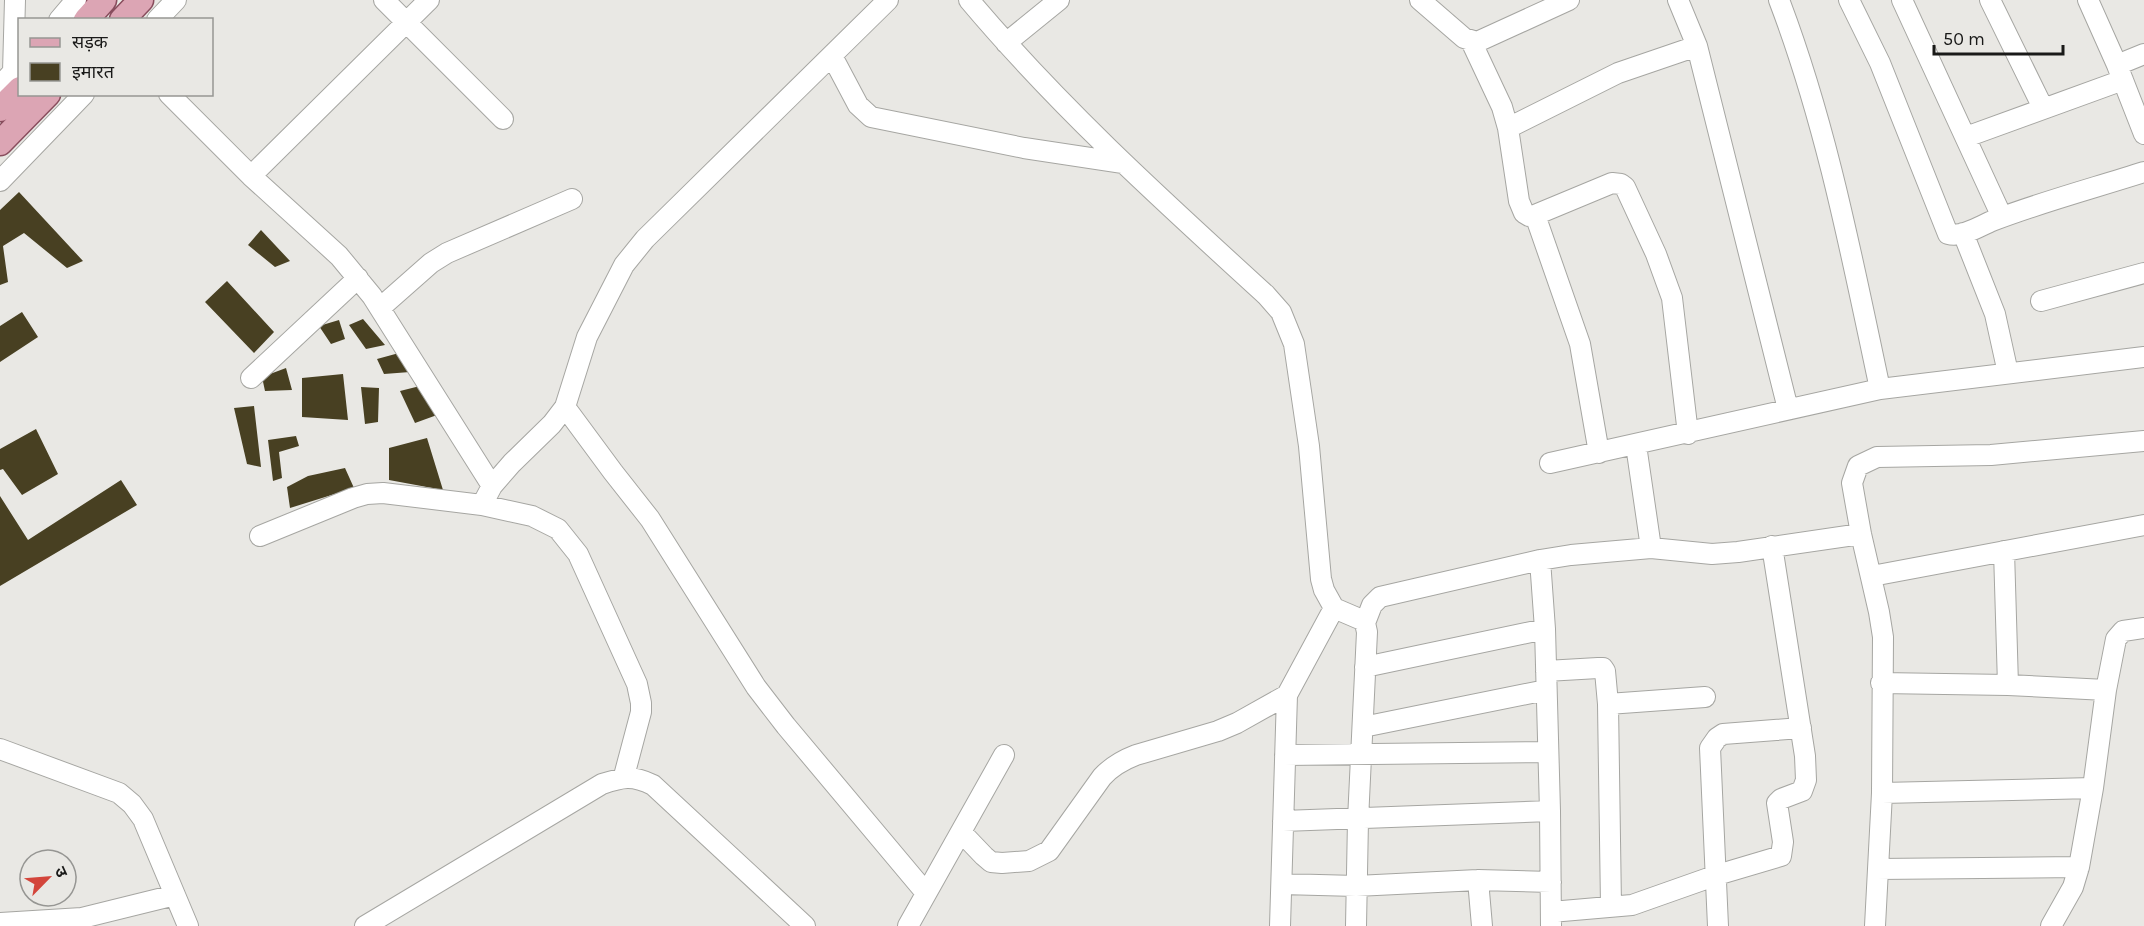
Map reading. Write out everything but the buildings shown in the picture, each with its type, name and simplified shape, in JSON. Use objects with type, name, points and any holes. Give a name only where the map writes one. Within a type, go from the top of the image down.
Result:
[{"type":"main road","points":[[88,18],[104,0]]},
{"type":"main road","points":[[124,18],[141,0]]},
{"type":"main road","points":[[0,109],[13,78]]},
{"type":"main road","points":[[0,143],[46,96]]},
{"type":"street","points":[[13,78],[15,0]]},
{"type":"street","points":[[61,18],[76,0]]},
{"type":"street","points":[[159,18],[176,0]]},
{"type":"street","points":[[384,0],[503,118]]},
{"type":"street","points":[[251,176],[429,0]]},
{"type":"street","points":[[482,505],[492,486],[552,424],[565,407],[587,337],[624,265],[645,238],[888,0]]},
{"type":"street","points":[[969,0],[1006,43],[1123,164],[1266,295],[1281,312],[1294,344],[1309,446],[1321,579],[1329,602],[1334,608],[1365,623]]},
{"type":"street","points":[[1006,43],[1059,0]]},
{"type":"street","points":[[1420,0],[1464,38],[1471,41],[1483,40],[1569,0]]},
{"type":"street","points":[[1678,0],[1697,46],[1788,409]]},
{"type":"street","points":[[1779,0],[1796,46],[1832,167],[1880,389]]},
{"type":"street","points":[[1848,0],[1886,78],[1945,231],[1951,235],[1963,233],[2002,217],[2144,172]]},
{"type":"street","points":[[1902,0],[2002,217]]},
{"type":"street","points":[[1990,0],[2043,108]]},
{"type":"street","points":[[2088,0],[2144,134]]},
{"type":"street","points":[[1471,41],[1502,107],[1524,213],[1529,216],[1535,215],[1612,183],[1622,184],[1656,254],[1672,298],[1688,434]]},
{"type":"street","points":[[1508,128],[1618,73],[1650,60],[1697,46]]},
{"type":"street","points":[[1965,137],[2043,108],[2120,72],[2144,54]]},
{"type":"street","points":[[832,56],[858,105],[871,117],[1024,148],[1123,164]]},
{"type":"street","points":[[0,181],[82,96]]},
{"type":"street","points":[[171,96],[251,176],[339,256],[358,278],[380,308],[492,486]]},
{"type":"street","points":[[380,308],[431,263],[447,253],[572,199]]},
{"type":"street","points":[[1535,215],[1580,344],[1599,453]]},
{"type":"street","points":[[1963,233],[1995,314],[2008,373]]},
{"type":"street","points":[[2041,302],[2144,273]]},
{"type":"street","points":[[251,378],[358,278]]},
{"type":"street","points":[[1550,464],[1880,389],[2144,357]]},
{"type":"street","points":[[565,407],[650,519],[756,687],[926,893]]},
{"type":"street","points":[[1875,926],[1882,793],[1883,637],[1852,483],[1858,466],[1877,457],[1991,455],[2144,441]]},
{"type":"street","points":[[1636,445],[1651,548]]},
{"type":"street","points":[[260,536],[367,494],[392,494],[482,505],[532,516],[558,529],[578,554],[637,684],[641,712],[624,776]]},
{"type":"street","points":[[1872,576],[2144,525]]},
{"type":"street","points":[[1356,926],[1358,819],[1367,632],[1365,623],[1372,605],[1380,597],[1571,555],[1651,548],[1712,554],[1861,534]]},
{"type":"street","points":[[1540,560],[1545,629],[1551,919],[1611,906],[1643,902],[1717,875],[1780,856],[1783,842],[1777,803],[1781,799],[1802,791],[1806,780],[1801,728],[1772,546]]},
{"type":"street","points":[[2004,551],[2008,685]]},
{"type":"street","points":[[1280,926],[1287,695],[1334,608]]},
{"type":"street","points":[[2050,926],[2073,887],[2079,867],[2093,788],[2106,690],[2118,635],[2123,630],[2144,628]]},
{"type":"street","points":[[1365,667],[1545,629]]},
{"type":"street","points":[[1363,727],[1546,680],[1603,668],[1606,676],[1608,704],[1611,906]]},
{"type":"street","points":[[1881,683],[2008,685],[2106,690]]},
{"type":"street","points":[[962,832],[984,856],[992,861],[1002,863],[1029,861],[1049,850],[1111,767],[1125,759],[1218,731],[1287,695]]},
{"type":"street","points":[[1608,704],[1705,697]]},
{"type":"street","points":[[1718,926],[1710,748],[1717,738],[1729,733],[1801,728]]},
{"type":"street","points":[[0,749],[119,793],[132,804],[143,819],[188,926]]},
{"type":"street","points":[[1286,754],[1548,752]]},
{"type":"street","points":[[908,926],[1004,755]]},
{"type":"street","points":[[365,926],[602,784],[624,776],[653,785],[805,926]]},
{"type":"street","points":[[1882,793],[2093,788]]},
{"type":"street","points":[[1283,821],[1550,811]]},
{"type":"street","points":[[1878,869],[2079,867]]},
{"type":"street","points":[[1281,884],[1356,886],[1478,880],[1551,882]]},
{"type":"street","points":[[1478,880],[1482,926]]},
{"type":"street","points":[[0,923],[82,918],[175,895]]}]
